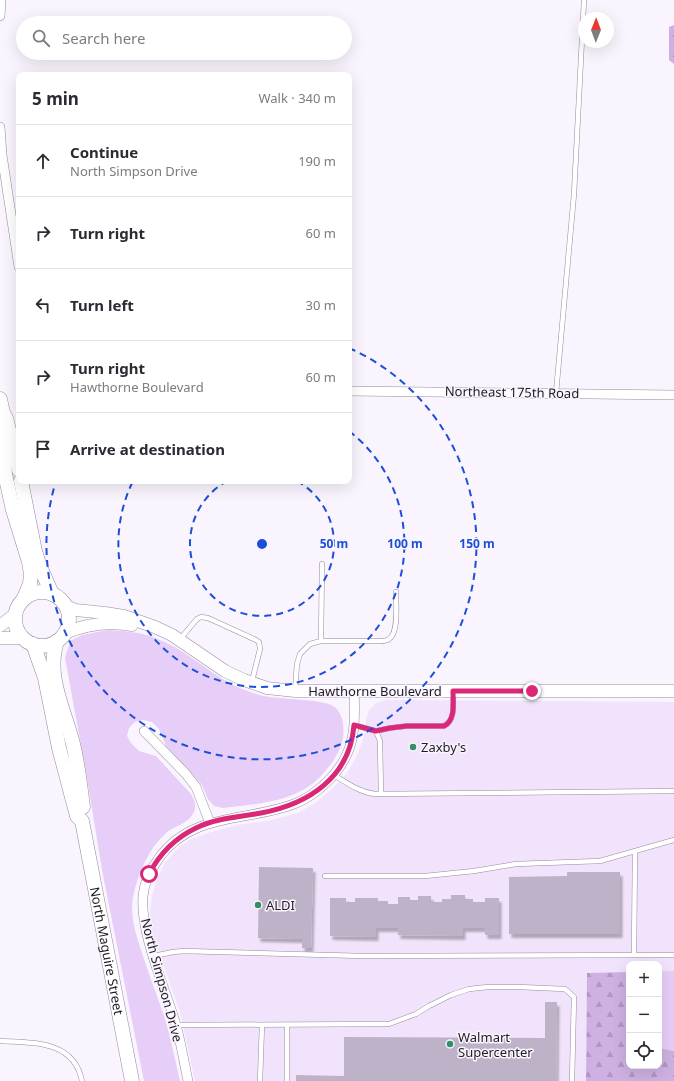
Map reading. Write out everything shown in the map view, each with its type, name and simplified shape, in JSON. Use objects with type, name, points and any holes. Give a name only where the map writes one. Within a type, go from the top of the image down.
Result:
[{"type":"main road","points":[[0,399],[16,458]]},
{"type":"main road","points":[[3,413],[0,419],[5,474],[13,510],[29,562],[31,574],[30,584],[24,598],[17,607],[15,614],[17,627],[28,641],[46,645],[61,637],[68,621],[66,606],[58,597],[41,592],[24,598]]},
{"type":"main road","points":[[22,484],[35,551],[52,594]]},
{"type":"main road","name":"North Maguire Street","points":[[61,637],[52,658],[53,672],[76,758],[84,815],[82,821]]},
{"type":"main road","name":"North Maguire Street","points":[[28,641],[45,678],[59,748],[78,816],[82,821],[132,1081]]},
{"type":"street","points":[[0,16],[1,0]]},
{"type":"street","points":[[0,127],[2,155],[16,247]]},
{"type":"street","name":"Northeast 175th Road","points":[[352,391],[674,395]]},
{"type":"street","name":"Hawthorne Boulevard","points":[[66,606],[76,610],[105,613],[134,619],[179,640],[225,671],[251,683],[267,688],[295,691],[674,691]]},
{"type":"street","points":[[0,626],[15,614]]},
{"type":"street","name":"Hawthorne Boulevard","points":[[61,637],[78,628],[100,623],[134,625],[141,623]]},
{"type":"street","points":[[0,638],[12,637],[28,641]]},
{"type":"street","name":"North Simpson Drive","points":[[188,1081],[176,1025],[145,927],[143,897],[145,882],[154,865],[164,851],[177,839],[196,828],[210,823],[262,813],[294,804],[307,798],[321,788],[334,775],[345,760],[350,746],[354,725],[354,691]]},
{"type":"street","points":[[144,731],[185,773],[196,787],[210,823]]},
{"type":"lane","points":[[556,393],[574,194],[584,0]]},
{"type":"lane","points":[[321,641],[322,564]]},
{"type":"lane","points":[[295,691],[297,664],[300,654],[310,644],[321,641],[389,640],[396,627],[396,592]]},
{"type":"lane","points":[[179,640],[197,619],[201,617],[215,621],[256,640],[259,642],[260,649],[251,683]]},
{"type":"lane","points":[[354,725],[376,731],[407,726],[444,726],[448,724],[452,717],[453,691]]},
{"type":"lane","points":[[376,731],[380,741],[381,794]]},
{"type":"lane","points":[[334,775],[364,793],[381,794],[674,791]]},
{"type":"lane","points":[[326,876],[425,876],[474,871],[516,864],[600,861],[674,840]]},
{"type":"lane","points":[[634,954],[635,851]]},
{"type":"lane","points":[[154,956],[184,951],[363,956],[674,955]]},
{"type":"lane","points":[[176,1025],[389,1024],[416,1014],[451,995],[468,989],[496,987],[565,989],[574,998],[572,1081]]},
{"type":"lane","points":[[260,1081],[262,1025]]},
{"type":"lane","points":[[287,1025],[287,1081]]},
{"type":"lane","points":[[0,1041],[51,1045],[60,1049],[74,1061],[82,1081]]},
{"type":"shaded area","points":[[108,630],[138,633],[165,642],[231,684],[259,695],[322,702],[331,705],[339,712],[343,724],[342,742],[336,756],[330,766],[317,780],[306,788],[293,795],[280,799],[223,808],[214,806],[208,799],[202,785],[166,746],[159,729],[152,722],[143,720],[135,722],[129,728],[127,736],[131,743],[139,751],[156,756],[191,794],[195,804],[193,814],[184,823],[166,833],[149,854],[138,880],[132,906],[135,931],[165,1019],[180,1081],[144,1081],[102,870],[65,658],[70,641],[82,635]]},
{"type":"shaded area","points":[[386,700],[674,702],[674,971],[662,971],[662,961],[626,961],[626,972],[587,973],[586,1081],[195,1081],[180,1012],[152,933],[150,915],[152,896],[158,876],[165,863],[176,850],[189,840],[238,825],[272,820],[298,813],[317,802],[348,772],[364,737],[369,710],[376,703]]},
{"type":"shaded area","points":[[662,971],[674,971],[674,1051],[662,1049]]},
{"type":"green space","points":[[674,25],[674,64],[669,60],[669,27]]},
{"type":"green space","points":[[626,972],[626,1069],[662,1069],[662,1049],[674,1051],[674,1081],[586,1081],[587,973]]},
{"type":"building","points":[[259,867],[313,868],[311,948],[302,948],[302,939],[258,938]]},
{"type":"building","points":[[567,872],[620,872],[620,934],[509,934],[509,877],[567,876]]},
{"type":"building","points":[[451,895],[465,895],[465,899],[473,899],[473,902],[485,902],[485,898],[499,898],[499,935],[485,935],[485,928],[463,928],[463,936],[398,935],[398,928],[376,928],[376,937],[330,936],[330,898],[346,898],[346,902],[355,902],[355,898],[378,898],[378,901],[388,901],[388,904],[398,904],[398,897],[410,897],[410,900],[418,900],[418,896],[431,896],[431,902],[442,902],[442,899],[451,899]]},
{"type":"building","name":"Walmart Supercenter","points":[[545,1002],[557,1002],[556,1081],[296,1081],[296,1075],[344,1076],[344,1037],[545,1038]]},
{"type":"place","name":"Zaxby's","points":[[413,747]]},
{"type":"place","name":"ALDI","points":[[258,905]]},
{"type":"place","name":"Walmart Supercenter","points":[[450,1044]]},
{"type":"route","points":[[149,874],[164,851],[177,839],[196,828],[210,823],[282,808],[307,798],[321,788],[334,775],[345,760],[354,731],[354,725],[376,731],[407,726],[444,726],[451,721],[453,691],[532,691]]}]
